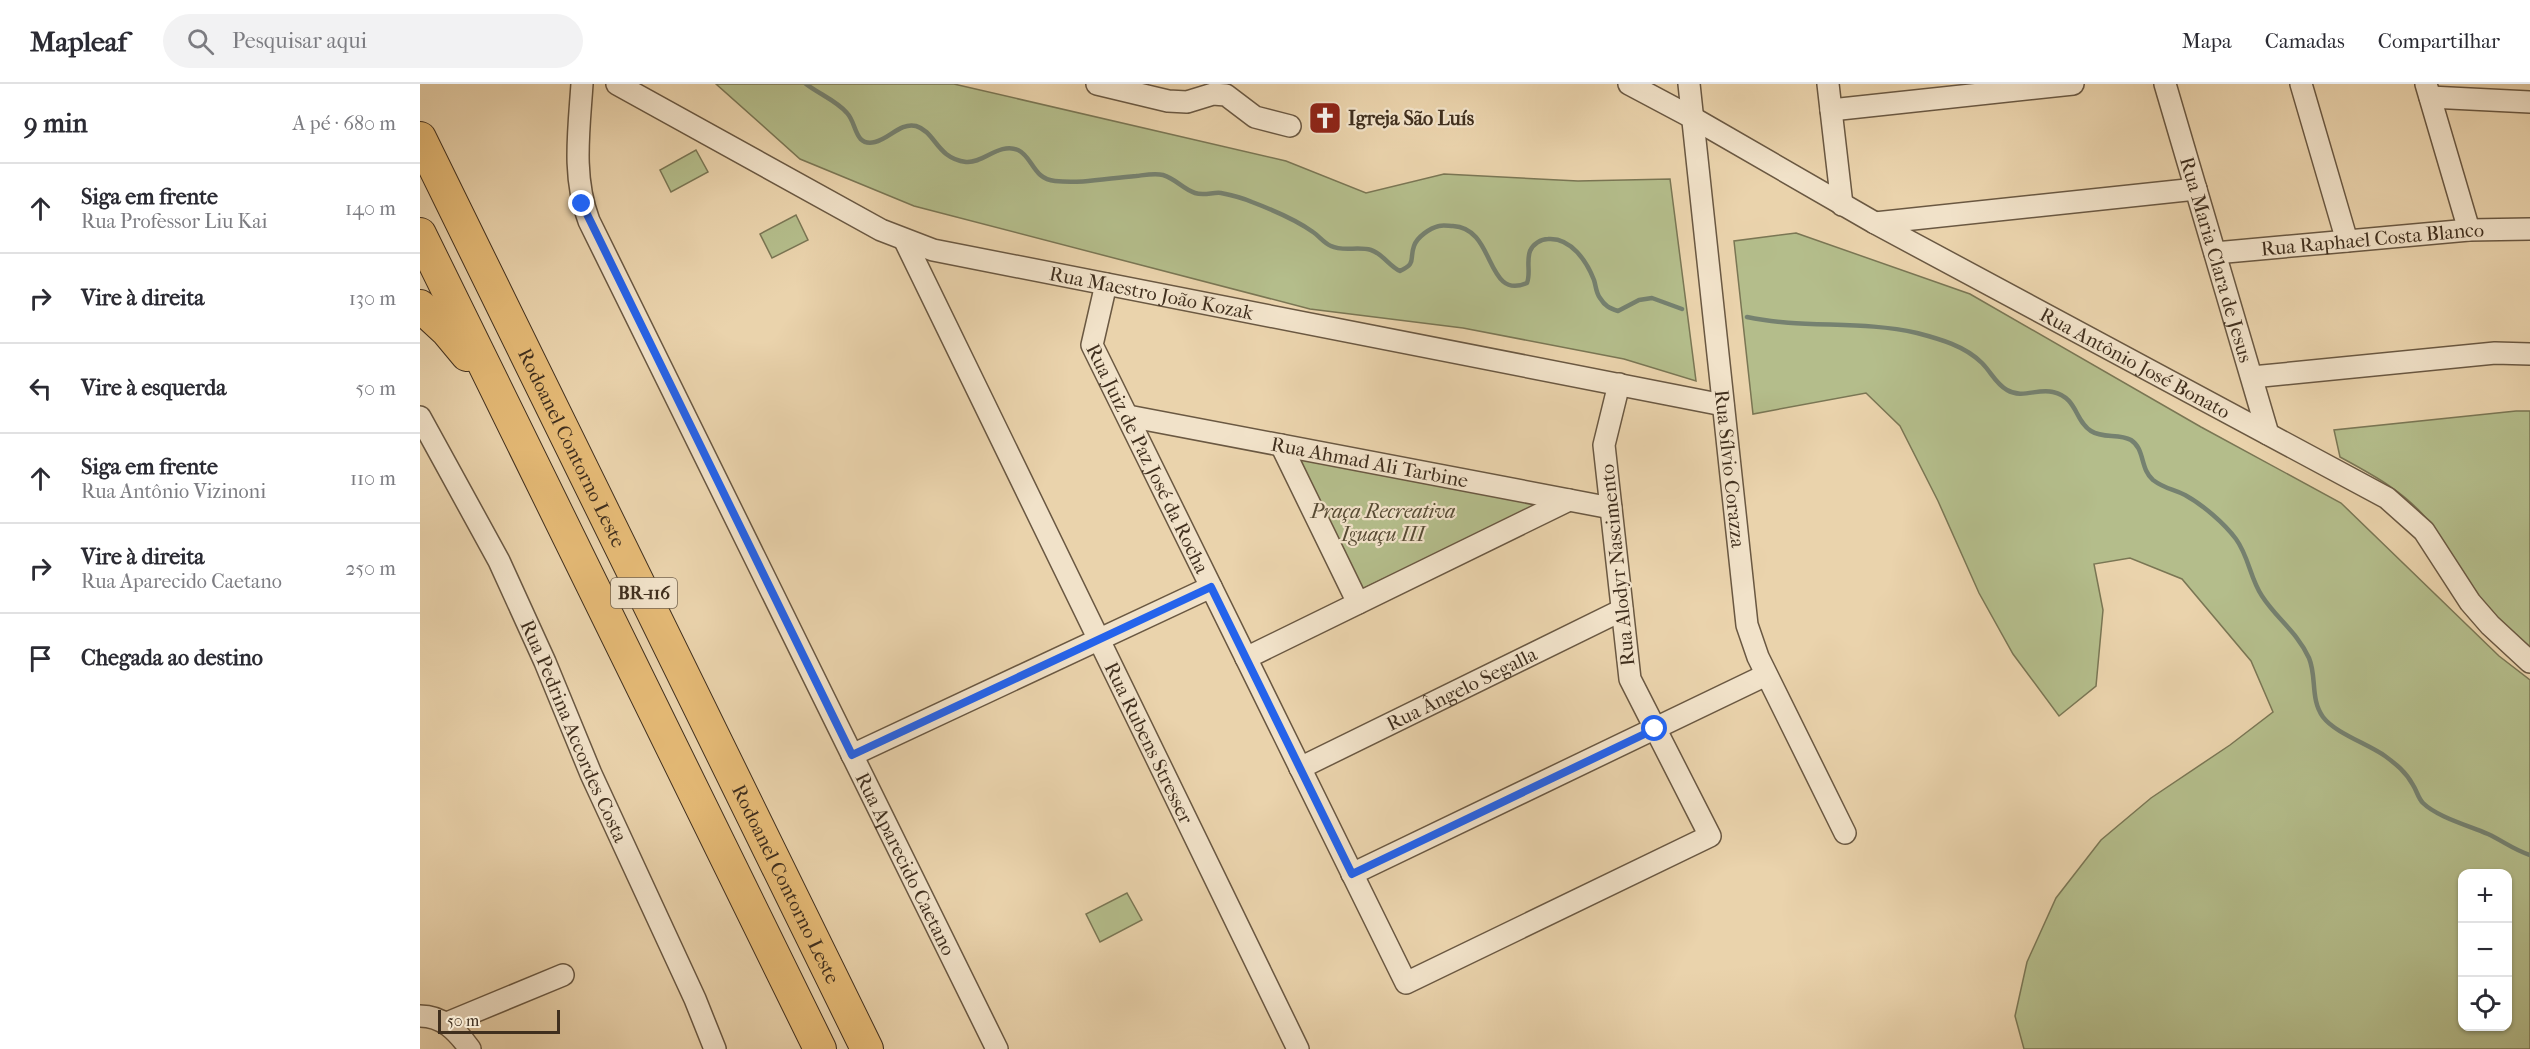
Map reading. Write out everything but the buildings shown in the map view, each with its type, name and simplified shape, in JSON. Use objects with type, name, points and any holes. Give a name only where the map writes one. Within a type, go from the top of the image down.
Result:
[{"type":"highway","name":"Rodoanel Contorno Leste","points":[[420,138],[867,1049]]},
{"type":"highway","name":"BR-116","points":[[420,234],[820,1049]]},
{"type":"highway","points":[[425,316],[494,385]]},
{"type":"street","name":"Rua Aparecido Caetano","points":[[582,84],[578,174],[582,204],[997,1049]]},
{"type":"street","name":"Rua Maestro João Kozak","points":[[617,84],[870,224],[905,241],[933,250],[1723,405]]},
{"type":"street","points":[[1097,84],[1167,101],[1187,102],[1213,94],[1226,95],[1254,117],[1290,126]]},
{"type":"street","name":"Rua Antônio José Bonato","points":[[1631,84],[1875,223],[2363,483],[2406,513],[2435,548],[2470,602],[2530,662]]},
{"type":"street","name":"Rua Sílvio Corazza","points":[[1689,84],[1747,624],[1752,644],[1766,675],[1845,833]]},
{"type":"street","points":[[1828,84],[1842,204]]},
{"type":"street","points":[[1831,110],[2073,84]]},
{"type":"street","name":"Rua Maria Clara de Jesus","points":[[2165,84],[2268,434]]},
{"type":"street","points":[[2301,84],[2347,241]]},
{"type":"street","points":[[2469,230],[2428,90],[2524,96]]},
{"type":"street","points":[[1875,223],[2196,189]]},
{"type":"street","name":"Rua Raphael Costa Blanco","points":[[2215,253],[2469,230],[2530,229]]},
{"type":"street","name":"Rua Rubens Stresser","points":[[905,241],[1298,1049]]},
{"type":"street","name":"Rua Juiz de Paz José da Rocha","points":[[1106,284],[1092,345],[1406,983]]},
{"type":"street","points":[[2252,376],[2495,352],[2530,354]]},
{"type":"street","name":"Rua Alodyr Nascimento","points":[[1406,983],[1710,836],[1630,679],[1604,445],[1618,384]]},
{"type":"street","name":"Rua Ahmad Ali Tarbine","points":[[1128,416],[1611,508]]},
{"type":"street","name":"Rua Pedrina Accordes Costa","points":[[420,417],[504,571],[545,662],[591,774],[690,989],[715,1049]]},
{"type":"street","points":[[1281,446],[1358,603]]},
{"type":"street","points":[[1246,658],[1569,500]]},
{"type":"street","points":[[852,755],[1211,587]]},
{"type":"street","name":"Rua Ângelo Segalla","points":[[1300,768],[1622,610]]},
{"type":"street","points":[[1352,874],[1766,675]]},
{"type":"street","points":[[447,1023],[563,975]]},
{"type":"street","points":[[420,1016],[436,1018],[447,1023],[470,1049]]},
{"type":"green space","points":[[716,84],[954,84],[1286,161],[1366,193],[1444,174],[1578,181],[1670,179],[1696,381],[1624,359],[1463,328],[1310,309],[914,206],[800,159]]},
{"type":"green space","points":[[696,150],[708,172],[671,192],[660,170]]},
{"type":"green space","points":[[796,215],[808,240],[772,258],[760,234]]},
{"type":"green space","points":[[1796,233],[1970,294],[2201,427],[2341,503],[2499,656],[2530,680],[2530,1049],[2024,1049],[2015,1016],[2027,962],[2056,898],[2101,840],[2151,798],[2230,745],[2273,712],[2251,661],[2182,579],[2130,558],[2094,564],[2103,610],[2096,686],[2059,716],[2013,654],[1979,593],[1938,501],[1900,426],[1866,393],[1753,414],[1734,241]]},
{"type":"green space","points":[[2530,411],[2530,651],[2473,592],[2441,538],[2417,508],[2386,483],[2340,457],[2334,430]]},
{"type":"green space","name":"Praça Recreativa Iguaçu III","points":[[1299,458],[1543,503],[1362,589]]},
{"type":"green space","points":[[1127,893],[1142,920],[1100,942],[1086,914]]},
{"type":"waterway","points":[[806,84],[843,109],[850,117],[860,138],[868,143],[880,140],[911,125],[923,129],[948,156],[956,160],[972,162],[1011,148],[1023,153],[1042,176],[1055,181],[1163,175],[1195,193],[1225,194],[1268,208],[1299,223],[1331,246],[1371,250],[1400,271],[1411,263],[1414,246],[1421,236],[1435,227],[1453,226],[1467,230],[1477,238],[1496,273],[1504,282],[1514,286],[1527,283],[1529,255],[1533,246],[1543,240],[1556,239],[1571,246],[1577,252],[1587,266],[1599,296],[1610,308],[1618,311],[1639,300],[1652,298],[1682,309]]},
{"type":"waterway","points":[[1747,317],[1789,323],[1896,329],[1934,338],[1952,344],[1975,357],[2007,390],[2018,394],[2047,391],[2061,395],[2072,404],[2081,421],[2091,431],[2131,440],[2139,448],[2146,470],[2153,480],[2199,504],[2236,539],[2262,596],[2299,641],[2309,658],[2316,703],[2328,723],[2397,765],[2410,780],[2421,801],[2429,808],[2530,855]]},
{"type":"place","name":"Igreja São Luís","points":[[1325,118]]},
{"type":"route","points":[[582,204],[852,755],[1211,587],[1352,874],[1655,729]]}]
